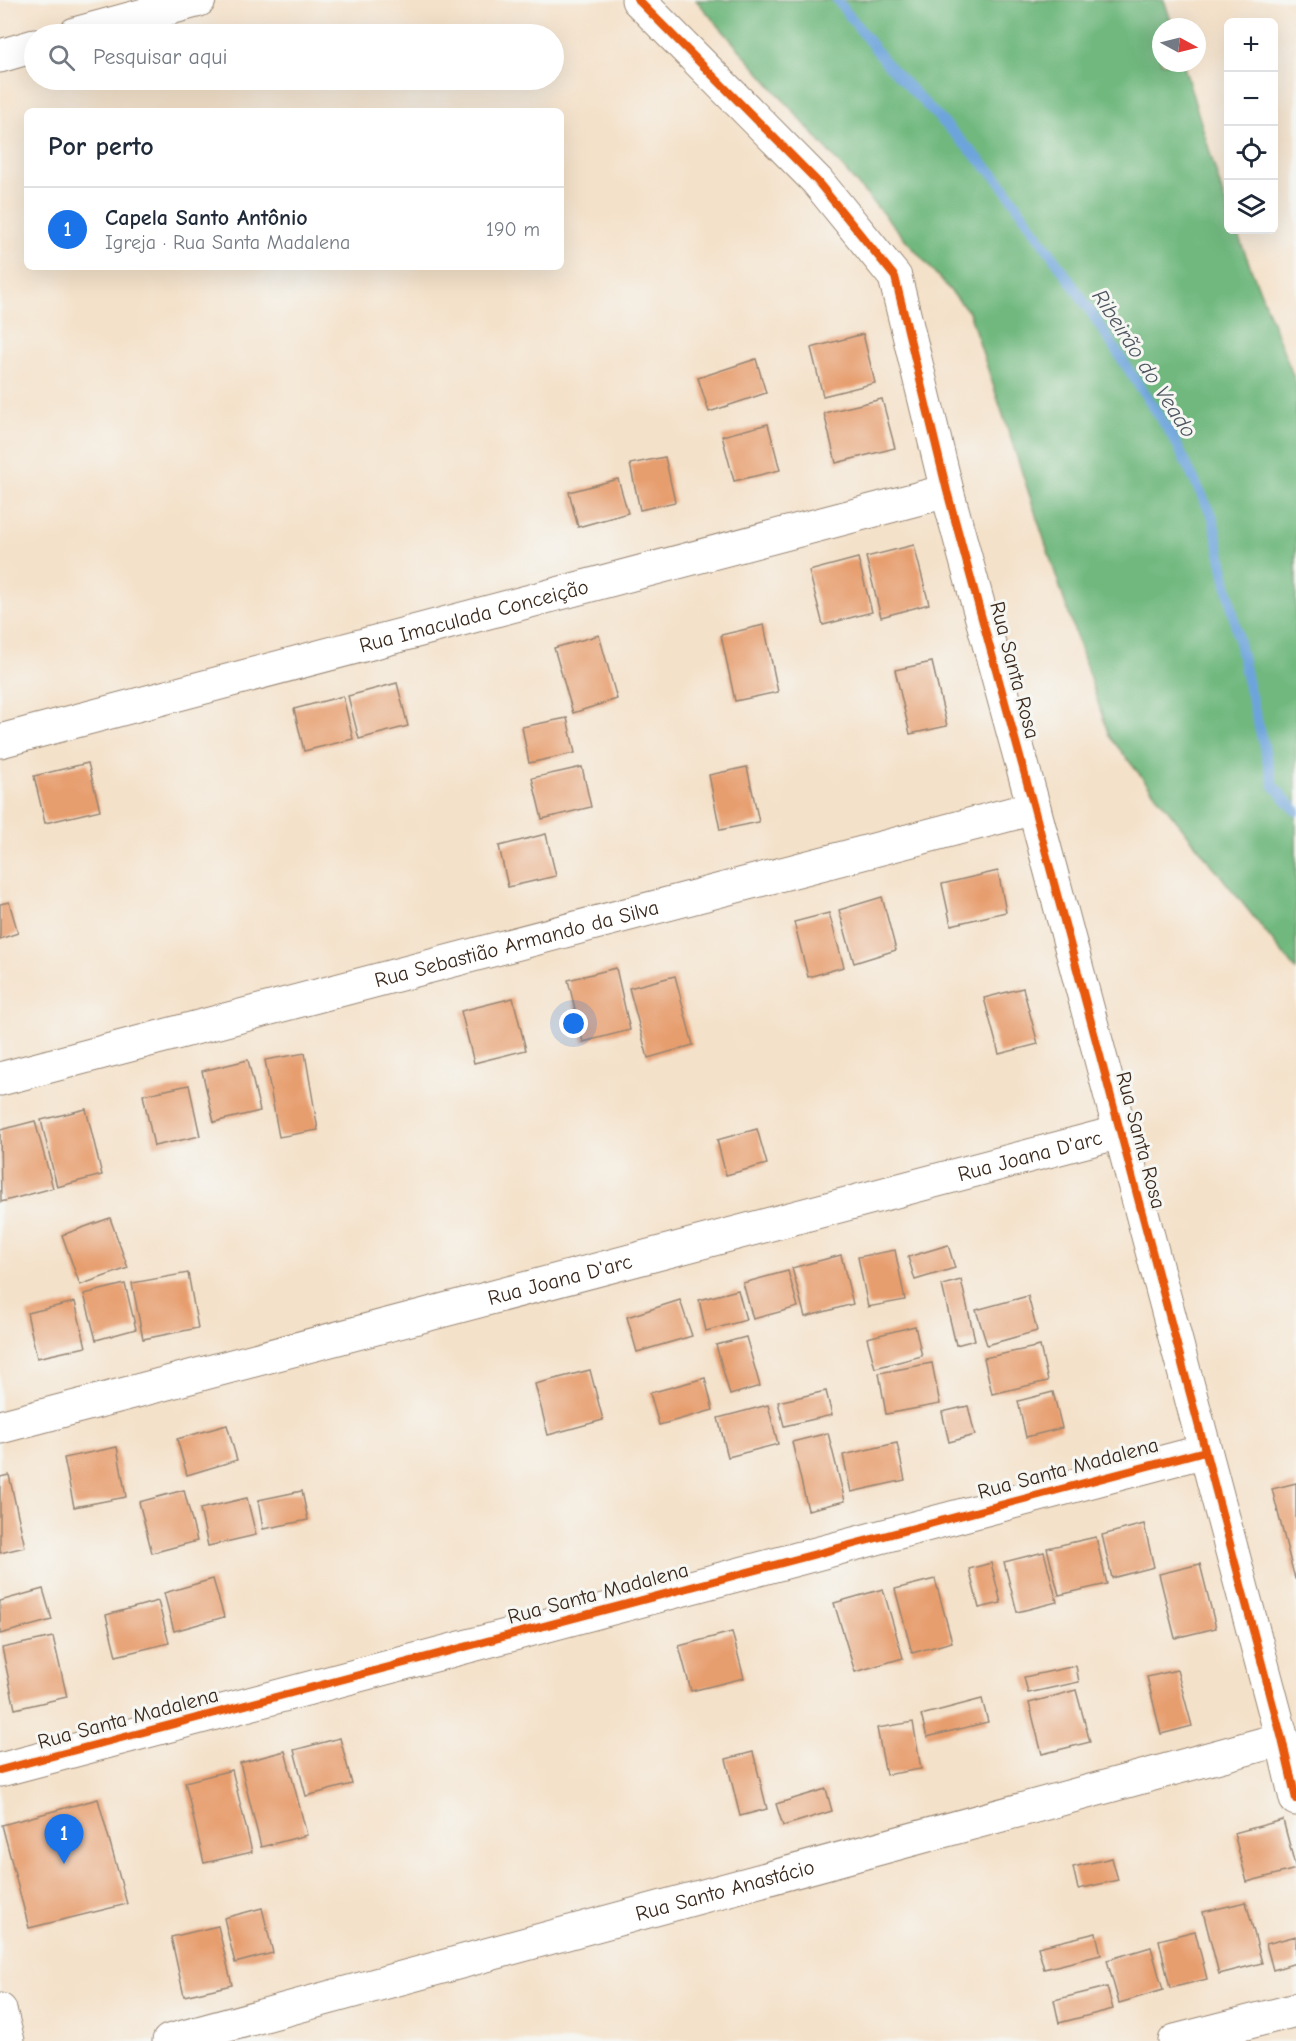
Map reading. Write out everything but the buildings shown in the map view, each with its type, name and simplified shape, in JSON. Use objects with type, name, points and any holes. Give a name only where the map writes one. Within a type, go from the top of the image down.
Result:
[{"type":"street","points":[[111,24],[199,0]]},
{"type":"street","name":"Rua Santa Rosa","points":[[638,0],[817,181],[895,277],[947,491],[1034,808],[1282,1739],[1296,1799]]},
{"type":"street","points":[[0,56],[24,49]]},
{"type":"street","name":"Rua Imaculada Conceição","points":[[0,741],[947,491]]},
{"type":"street","name":"Rua Sebastião Armando da Silva","points":[[0,1078],[1034,808]]},
{"type":"street","name":"Rua Joana D'arc","points":[[0,1427],[1120,1132]]},
{"type":"street","name":"Rua Santa Madalena","points":[[0,1770],[1205,1450]]},
{"type":"street","name":"Rua Santo Anastácio","points":[[170,2041],[1282,1739]]},
{"type":"street","points":[[0,2010],[9,2041]]},
{"type":"street","points":[[1175,2041],[1296,2010]]},
{"type":"green space","points":[[696,0],[1164,0],[1170,18],[1152,18],[1152,72],[1186,72],[1224,199],[1224,234],[1238,234],[1296,383],[1296,970],[1109,736],[969,312]]},
{"type":"waterway","name":"Ribeirão do Veado","points":[[837,0],[886,63],[1000,181],[1079,294],[1174,439],[1213,518],[1247,680],[1274,786],[1296,811]]},
{"type":"cycle path","points":[[638,0],[817,181],[895,277],[947,491],[1034,808],[1282,1739],[1296,1799]]},
{"type":"cycle path","points":[[0,1770],[1205,1451]]},
{"type":"place","name":"Capela Santo Antônio","points":[[64,1864]]}]
